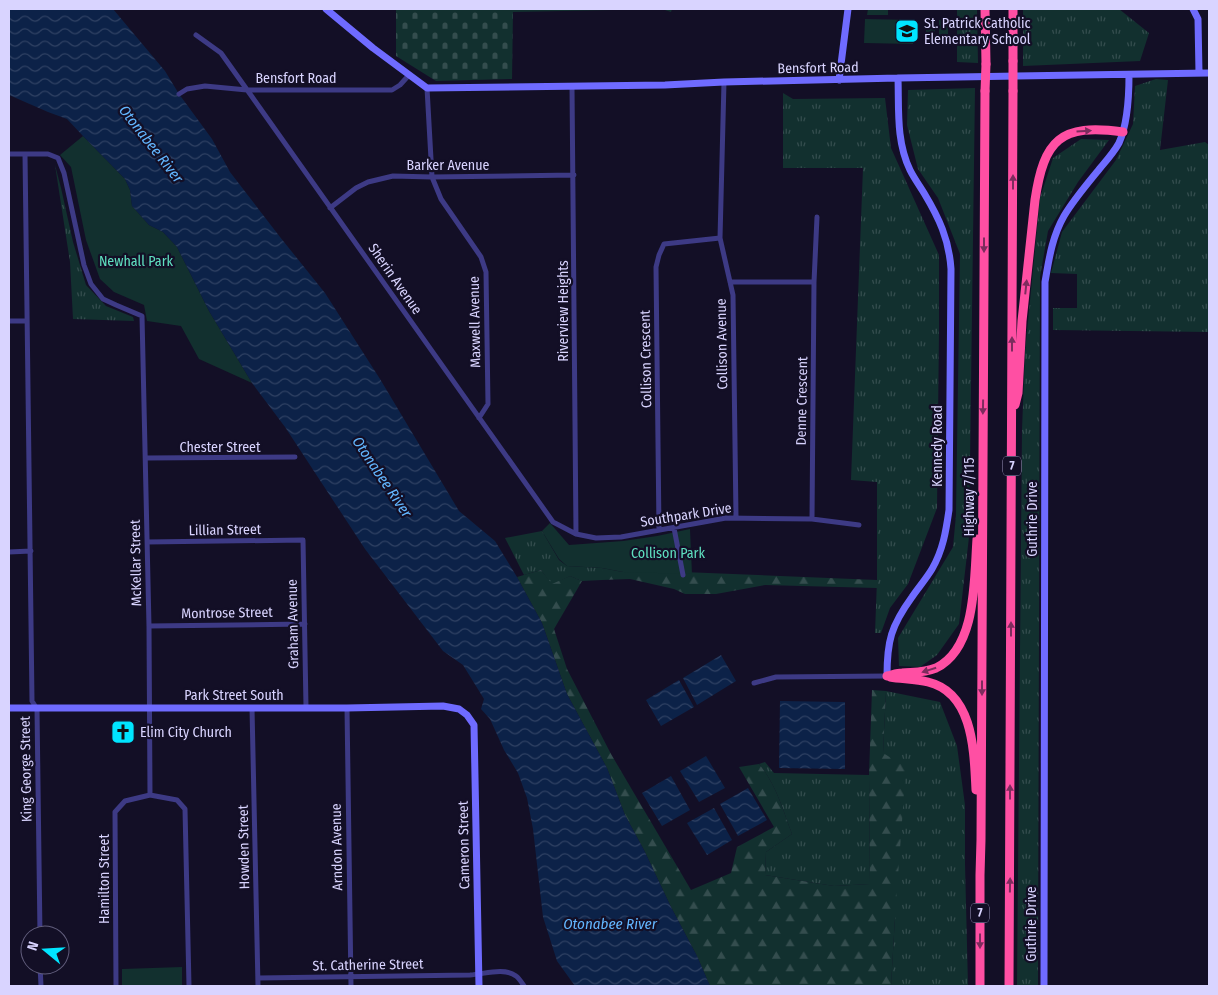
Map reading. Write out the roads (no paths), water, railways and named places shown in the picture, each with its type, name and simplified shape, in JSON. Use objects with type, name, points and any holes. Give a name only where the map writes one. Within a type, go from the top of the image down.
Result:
[{"type":"highway","name":"Highway 7/115","points":[[980,986],[986,9]]},
{"type":"highway","name":"7","points":[[1009,986],[1013,9]]},
{"type":"highway","points":[[1012,422],[1018,393],[1022,321],[1035,200],[1042,165],[1051,148],[1059,139],[1067,134],[1076,131],[1093,130],[1123,132]]},
{"type":"highway","points":[[887,676],[897,673],[927,671],[936,668],[944,663],[954,652],[966,632],[972,607],[982,447]]},
{"type":"highway","points":[[887,676],[929,682],[947,690],[959,702],[964,712],[973,749],[980,875]]},
{"type":"street","points":[[326,9],[373,48],[427,88]]},
{"type":"street","points":[[839,80],[848,9]]},
{"type":"street","points":[[1194,9],[1198,20],[1199,73]]},
{"type":"street","name":"Sherin Avenue","points":[[196,35],[221,53],[553,522],[576,534]]},
{"type":"street","name":"Bensfort Road","points":[[427,88],[665,86],[724,82],[1209,73]]},
{"type":"street","name":"Bensfort Road","points":[[179,94],[187,89],[205,86],[247,90],[392,90],[400,85],[409,75]]},
{"type":"street","name":"Guthrie Drive","points":[[1044,986],[1045,282],[1051,249],[1064,217],[1111,155],[1123,132],[1129,75]]},
{"type":"street","name":"Kennedy Road","points":[[887,676],[887,655],[891,635],[900,614],[932,570],[939,555],[949,510],[950,256],[945,234],[938,217],[910,170],[904,156],[899,129],[898,78]]},
{"type":"street","name":"Collison Avenue","points":[[724,82],[720,238],[733,295],[736,517]]},
{"type":"street","name":"Riverview Heights","points":[[572,87],[576,534]]},
{"type":"street","name":"Maxwell Avenue","points":[[427,88],[432,177],[441,200],[481,257],[486,272],[488,404],[479,418]]},
{"type":"street","points":[[9,154],[26,154]]},
{"type":"street","name":"McKellar Street","points":[[26,154],[48,154],[58,158],[64,173],[84,266],[91,284],[103,299],[142,316],[149,626],[150,795]]},
{"type":"street","name":"King George Street","points":[[26,154],[32,702],[37,709],[40,925]]},
{"type":"street","name":"Barker Avenue","points":[[330,208],[356,188],[368,182],[393,176],[574,175]]},
{"type":"street","name":"Denne Crescent","points":[[812,519],[814,282],[817,217]]},
{"type":"street","name":"Collison Crescent","points":[[659,530],[656,267],[664,244],[720,238]]},
{"type":"street","points":[[730,282],[814,282]]},
{"type":"street","points":[[9,321],[27,321]]},
{"type":"street","name":"Chester Street","points":[[146,458],[295,458]]},
{"type":"street","name":"Southpark Drive","points":[[576,534],[596,538],[621,537],[736,517],[812,519],[859,525]]},
{"type":"street","points":[[674,528],[683,575]]},
{"type":"street","name":"Lillian Street","points":[[147,542],[303,540]]},
{"type":"street","name":"Graham Avenue","points":[[303,540],[306,707]]},
{"type":"street","points":[[9,552],[31,551]]},
{"type":"street","name":"Montrose Street","points":[[149,626],[305,624]]},
{"type":"street","points":[[754,684],[776,677],[887,676]]},
{"type":"street","name":"Park Street South","points":[[9,708],[347,708],[443,706],[460,709]]},
{"type":"street","name":"Howden Street","points":[[252,708],[258,986]]},
{"type":"street","name":"Arndon Avenue","points":[[347,708],[351,986]]},
{"type":"street","name":"Cameron Street","points":[[460,709],[474,725],[479,986]]},
{"type":"street","points":[[150,795],[177,800],[185,809],[189,986]]},
{"type":"street","name":"Hamilton Street","points":[[116,986],[115,812],[125,801],[150,795]]},
{"type":"street","name":"St. Catherine Street","points":[[258,978],[507,972],[518,976],[524,986]]},
{"type":"water","name":"Otonabee River","points":[[9,9],[113,9],[165,71],[179,94],[212,139],[230,172],[325,293],[380,379],[459,511],[495,541],[517,577],[542,623],[567,694],[607,768],[625,815],[697,956],[710,986],[575,986],[557,961],[543,917],[533,829],[527,798],[518,773],[504,750],[490,719],[481,709],[484,699],[463,665],[443,651],[365,549],[285,427],[252,383],[209,311],[177,247],[163,232],[149,225],[132,206],[130,190],[125,179],[67,119],[9,95]]},
{"type":"water","points":[[721,655],[736,681],[697,705],[683,678]]},
{"type":"water","points":[[679,680],[694,707],[661,726],[646,700]]},
{"type":"water","points":[[780,701],[845,702],[845,769],[779,768]]},
{"type":"water","points":[[706,756],[725,788],[699,802],[680,771]]},
{"type":"water","points":[[671,776],[690,810],[662,826],[642,793]]},
{"type":"water","points":[[748,788],[767,820],[738,836],[720,804]]},
{"type":"water","points":[[714,808],[732,840],[707,855],[687,823]]},
{"type":"place","name":"St. Patrick Catholic Elementary School","points":[[907,31]]},
{"type":"place","name":"Elim City Church","points":[[123,732]]},
{"type":"park label","name":"Newhall Park","points":[[136,261]]},
{"type":"park label","name":"Collison Park","points":[[668,553]]}]
